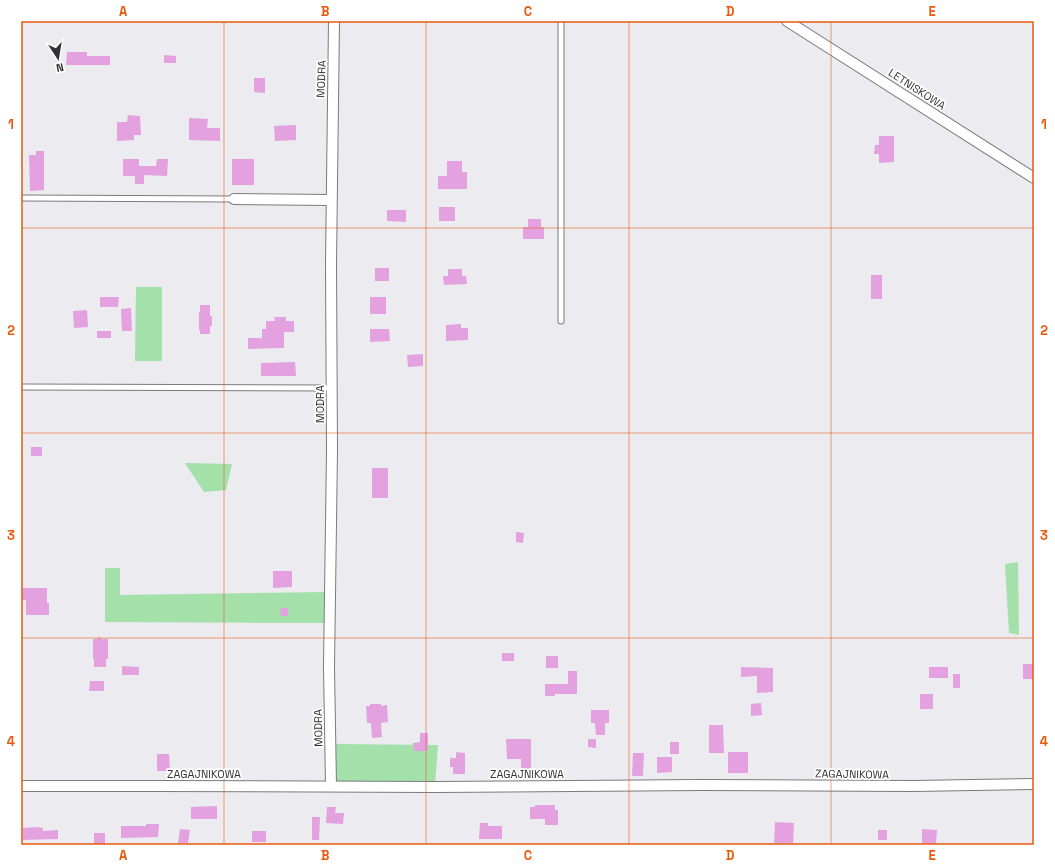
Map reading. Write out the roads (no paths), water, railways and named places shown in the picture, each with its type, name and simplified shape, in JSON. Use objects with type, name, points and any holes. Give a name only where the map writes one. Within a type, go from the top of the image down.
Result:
[{"type":"street","name":"MODRA","points":[[331,786],[329,666],[332,451],[331,200],[334,21]]},
{"type":"street","name":"LETNISKOWA","points":[[787,21],[1034,178]]},
{"type":"street","points":[[234,199],[331,200]]},
{"type":"street","name":"ZAGAJNIKOWA","points":[[21,786],[441,787],[709,785],[913,786],[1034,784]]},
{"type":"lane","points":[[561,21],[561,321]]},
{"type":"lane","points":[[21,198],[234,199]]},
{"type":"lane","points":[[21,387],[332,388]]}]
